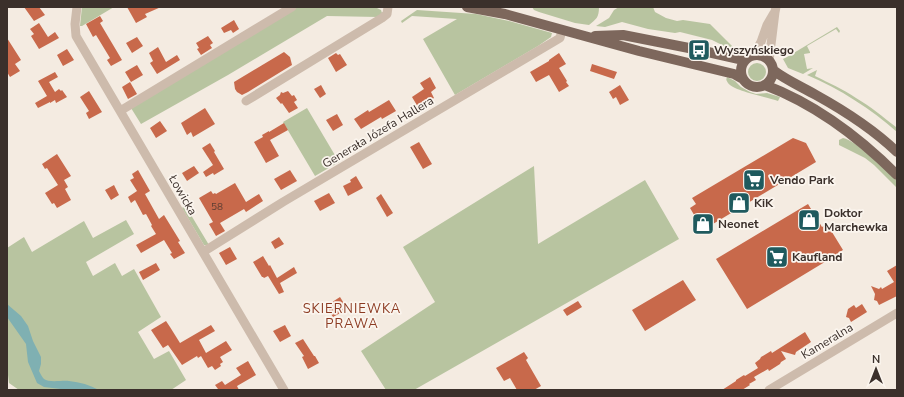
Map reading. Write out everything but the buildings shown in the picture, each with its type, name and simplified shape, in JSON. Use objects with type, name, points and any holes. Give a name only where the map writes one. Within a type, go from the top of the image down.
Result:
[{"type":"main road","points":[[467,7],[505,14],[639,51],[734,74],[751,87],[760,87],[765,85],[771,79],[771,65]]},
{"type":"main road","points":[[586,36],[623,34],[739,59],[760,55],[765,57],[780,75],[847,113],[869,128],[897,152]]},
{"type":"main road","points":[[741,78],[740,70],[743,62],[750,57]]},
{"type":"main road","points":[[765,85],[784,93],[817,111],[859,140],[897,175]]},
{"type":"street","name":"Łowicka","points":[[77,7],[75,24],[76,36],[284,390]]},
{"type":"street","points":[[120,111],[292,7]]},
{"type":"street","points":[[246,101],[382,18],[387,14],[388,7]]},
{"type":"street","points":[[750,57],[761,42],[767,25],[776,10]]},
{"type":"street","points":[[771,65],[776,10]]},
{"type":"street","name":"Generała Józefa Hallera","points":[[203,252],[289,198],[560,38],[562,30]]},
{"type":"street","name":"Kameralna","points":[[769,390],[897,313]]},
{"type":"green space","points":[[82,7],[114,7],[80,26]]},
{"type":"green space","points":[[295,7],[377,8],[381,10],[382,13],[378,17],[327,16],[228,75],[141,124],[131,108]]},
{"type":"green space","points":[[532,7],[599,7],[597,18],[589,25],[575,23],[539,12],[534,10]]},
{"type":"green space","points":[[619,7],[653,7],[655,12],[666,18],[677,21],[683,20],[710,24],[735,49],[724,46],[712,40],[680,32],[675,33],[648,29],[622,22],[605,27],[596,26],[609,18],[614,10]]},
{"type":"green space","points":[[417,10],[476,14],[509,21],[552,33],[551,37],[538,46],[455,95],[423,39],[457,19],[412,16],[402,23],[401,21]]},
{"type":"green space","points":[[837,27],[840,31],[839,33],[836,29],[807,46],[810,53],[804,54],[807,69],[813,68],[803,74],[788,68],[783,59]]},
{"type":"green space","points":[[757,63],[763,66],[766,72],[763,78],[757,81],[751,78],[748,72],[751,66]]},
{"type":"green space","points":[[817,70],[815,76],[866,104],[896,127],[897,132],[877,115],[855,100],[807,75]]},
{"type":"green space","points":[[727,77],[750,92],[756,94],[767,93],[780,97],[778,101],[737,89],[728,83],[726,80]]},
{"type":"green space","points":[[307,108],[339,162],[315,176],[283,122]]},
{"type":"green space","points":[[843,138],[849,140],[864,150],[897,181],[897,188],[865,158],[839,145],[839,140]]},
{"type":"green space","points":[[534,166],[538,244],[645,180],[679,239],[414,390],[386,390],[361,351],[435,302],[403,247]]},
{"type":"green space","points":[[185,205],[209,245],[204,245],[182,208]]},
{"type":"green space","points":[[126,220],[134,234],[86,262],[93,276],[115,263],[122,276],[134,269],[161,317],[138,332],[154,359],[169,351],[186,380],[171,390],[19,390],[9,383],[7,367],[7,248],[24,237],[32,252],[84,221],[93,238]]},
{"type":"water","points":[[7,304],[21,316],[28,326],[41,357],[39,371],[44,379],[49,381],[77,382],[99,390],[69,390],[44,387],[37,383],[28,362],[26,344],[7,317]]},
{"type":"place","name":"Wyszyńskiego","points":[[699,50]]},
{"type":"place","name":"Vendo Park","points":[[754,180]]},
{"type":"place","name":"KiK","points":[[739,203]]},
{"type":"place","name":"Doktor Marchewka","points":[[809,220]]},
{"type":"place","name":"Neonet","points":[[703,224]]},
{"type":"place","name":"Kaufland","points":[[777,257]]},
{"type":"district","name":"SKIERNIEWKA PRAWA","points":[[352,316]]}]
